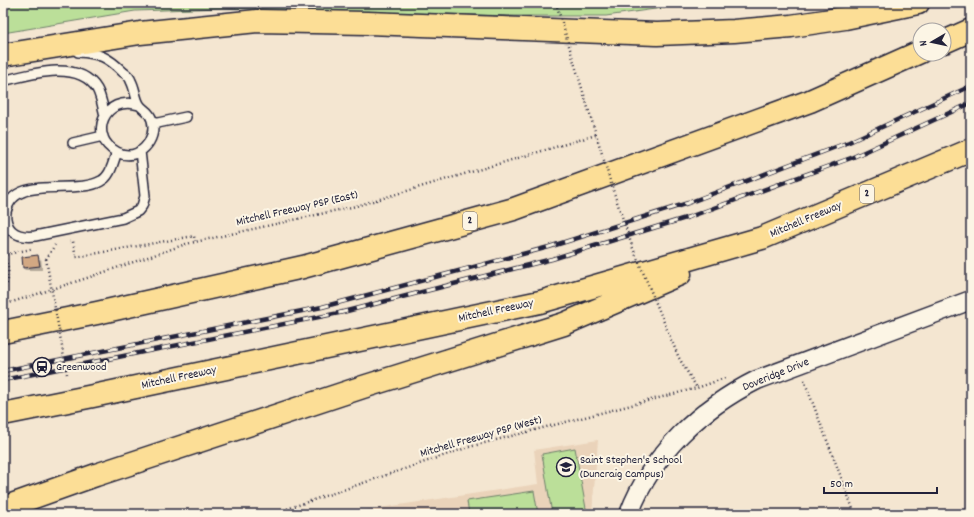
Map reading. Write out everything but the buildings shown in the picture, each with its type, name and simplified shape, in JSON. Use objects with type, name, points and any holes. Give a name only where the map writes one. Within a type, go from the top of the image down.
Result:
[{"type":"highway","points":[[3,55],[140,33],[257,20],[657,34],[734,31],[791,26],[845,18],[918,3]]},
{"type":"highway","points":[[952,38],[971,30]]},
{"type":"highway","name":"2","points":[[3,332],[303,268],[514,209],[810,101],[912,56]]},
{"type":"highway","name":"Mitchell Freeway","points":[[3,414],[540,302],[762,238],[971,150]]},
{"type":"highway","points":[[3,508],[96,475],[564,324],[762,238]]},
{"type":"street","name":"Doveridge Drive","points":[[629,514],[638,493],[658,461],[695,420],[725,398],[758,380],[971,300]]},
{"type":"lane","points":[[61,45],[77,52],[94,53],[112,61],[131,79],[139,104]]},
{"type":"lane","points":[[3,81],[31,73],[59,70],[85,76],[98,89],[105,116]]},
{"type":"lane","points":[[130,102],[139,104],[152,117],[153,136],[149,144],[140,151],[132,154],[122,154],[116,152],[109,147],[103,136],[102,122],[105,116],[110,108],[121,103],[130,102]]},
{"type":"lane","points":[[153,124],[186,117]]},
{"type":"lane","points":[[73,143],[103,136]]},
{"type":"lane","points":[[116,152],[110,171],[106,178],[101,182],[80,187],[36,188],[18,192],[11,198],[6,213],[6,223],[17,235],[24,237],[35,236],[123,218],[138,211],[142,206],[146,189],[140,151]]},
{"type":"path","points":[[556,3],[596,135]]},
{"type":"path","name":"Mitchell Freeway PSP (East)","points":[[3,305],[195,241],[356,206],[596,135]]},
{"type":"path","name":"Mitchell Freeway PSP (West)","points":[[272,514],[469,447],[697,388],[679,358],[632,246],[596,135]]},
{"type":"path","points":[[67,242],[73,241],[76,257],[194,236],[195,241]]},
{"type":"path","points":[[47,246],[60,244]]},
{"type":"path","points":[[54,245],[46,259],[67,374]]},
{"type":"path","points":[[3,248],[7,263],[8,282],[3,292]]},
{"type":"path","points":[[4,255],[33,249]]},
{"type":"path","points":[[3,264],[7,263]]},
{"type":"path","points":[[798,365],[855,514]]},
{"type":"shaded area","name":"Saint Stephen's School (Duncraig Campus)","points":[[598,440],[592,514],[339,514],[538,484],[534,450]]},
{"type":"green space","points":[[3,3],[697,3],[606,16],[515,16],[222,8],[135,11],[3,33]]},
{"type":"green space","points":[[575,448],[587,514],[552,514],[542,454]]},
{"type":"green space","points":[[534,491],[538,514],[469,514],[467,501]]},
{"type":"railway","points":[[3,371],[322,307],[549,247],[688,203],[849,142],[971,86]]},
{"type":"railway","points":[[3,380],[339,313],[552,259],[689,217],[851,158],[971,103]]},
{"type":"place","name":"Greenwood","points":[[42,367]]},
{"type":"place","name":"Saint Stephen's School (Duncraig Campus)","points":[[566,467]]}]
